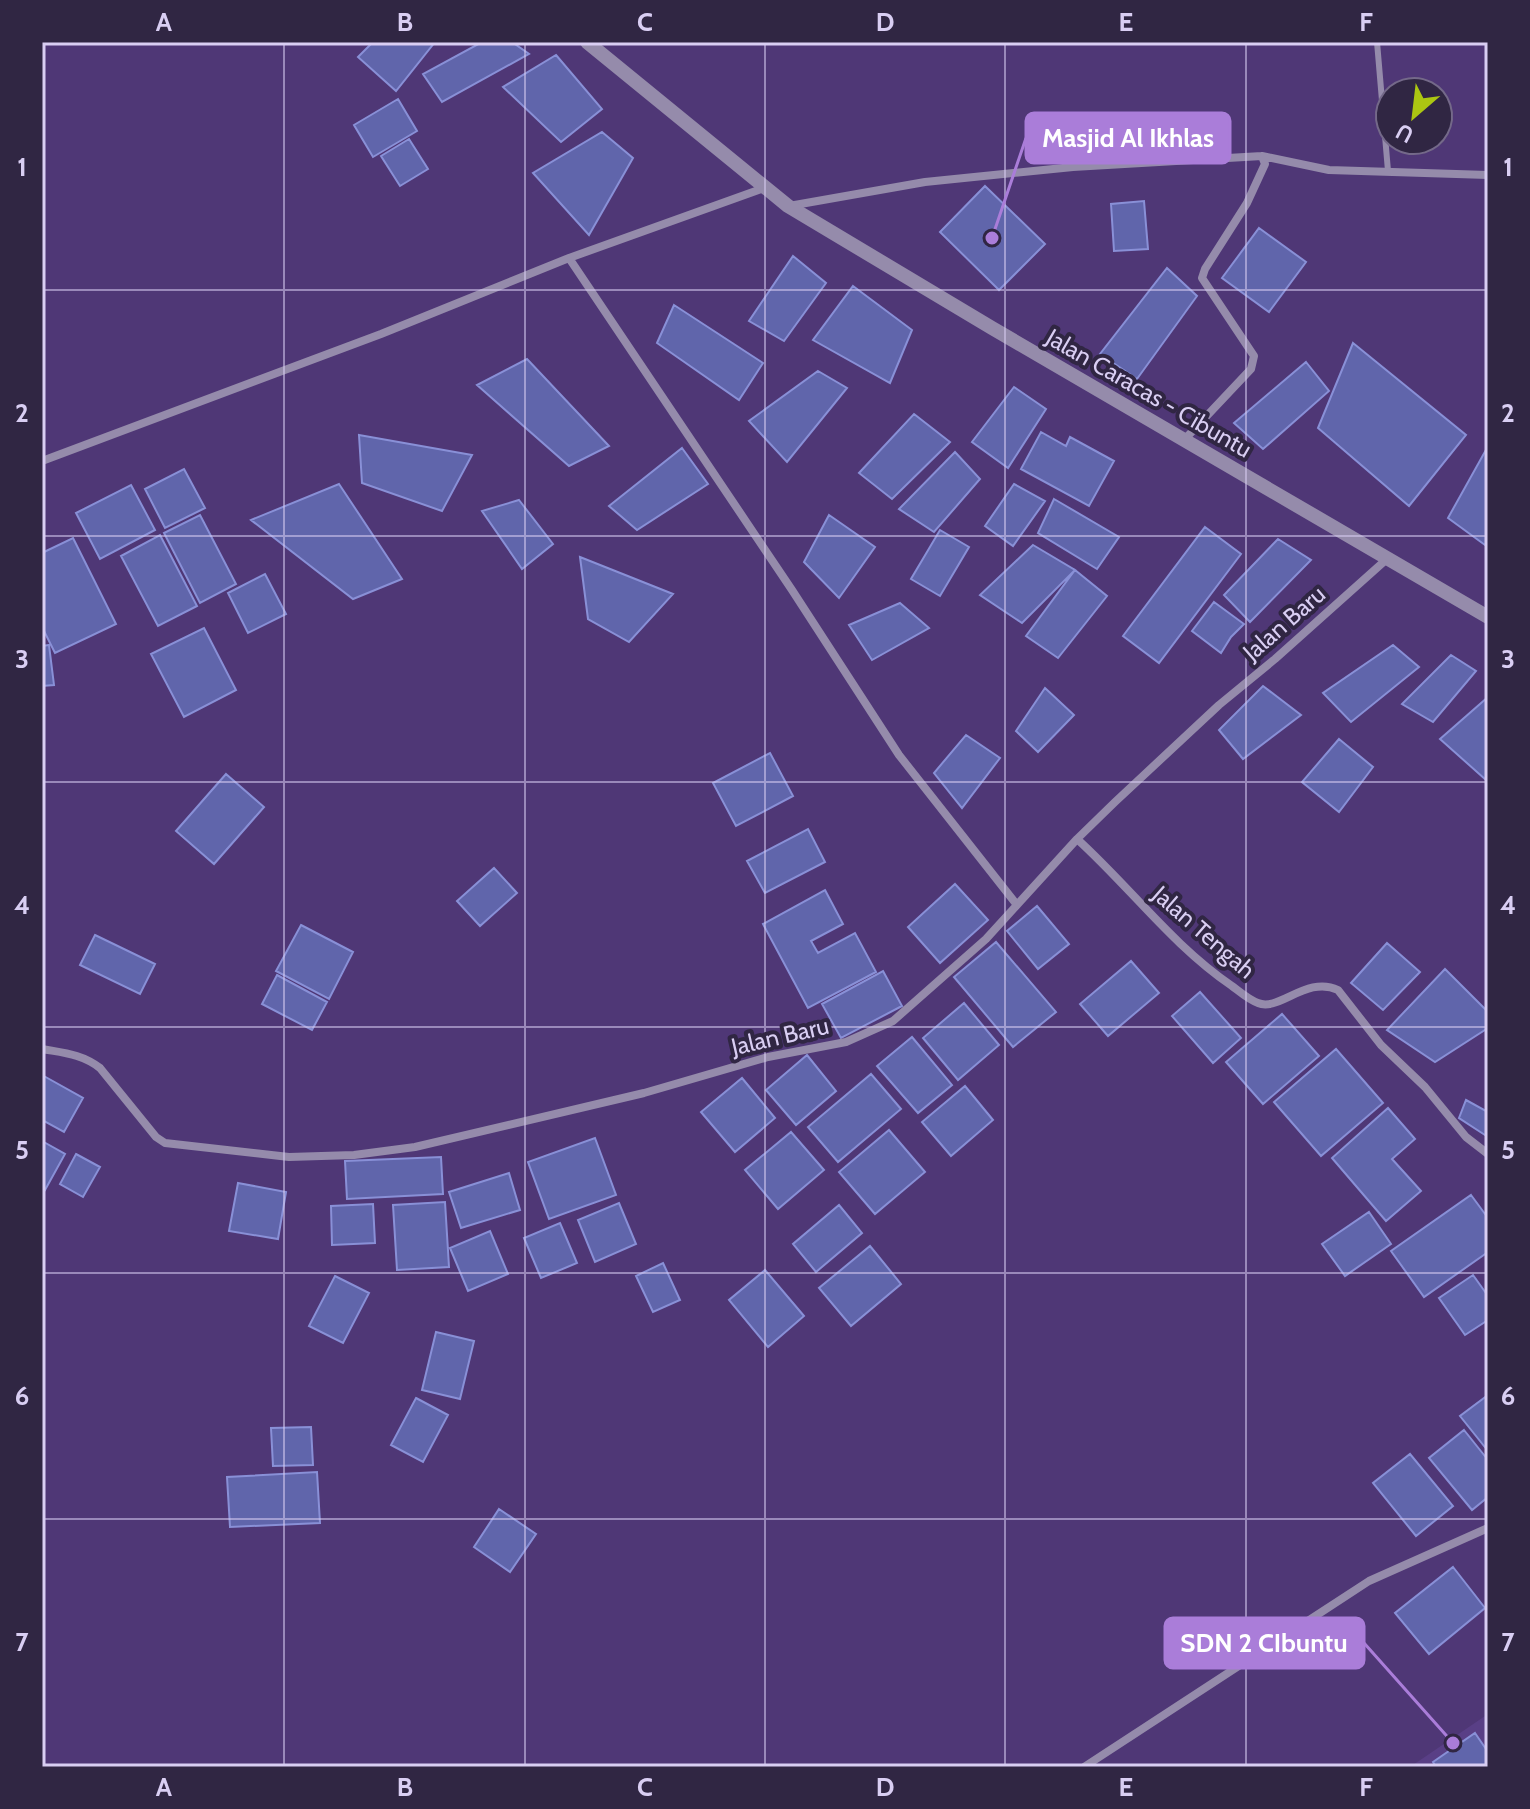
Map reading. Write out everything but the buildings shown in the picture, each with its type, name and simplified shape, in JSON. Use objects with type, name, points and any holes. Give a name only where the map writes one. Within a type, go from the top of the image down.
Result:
[{"type":"street","name":"Jalan Caracas - Cibuntu","points":[[587,42],[788,206],[1488,617]]},
{"type":"street","points":[[1185,439],[1251,369],[1254,356],[1202,278],[1247,203],[1264,160]]},
{"type":"street","points":[[788,206],[925,182],[1028,171],[1264,160],[1329,170],[1488,175]]},
{"type":"street","points":[[42,461],[381,334],[569,258],[764,188]]},
{"type":"street","points":[[569,258],[899,755],[1017,905]]},
{"type":"street","name":"Jalan Baru","points":[[42,1049],[90,1060],[156,1137],[165,1143],[289,1157],[354,1155],[415,1147],[644,1093],[768,1057],[846,1042],[893,1021],[975,949],[1077,839],[1219,705],[1389,558]]},
{"type":"street","name":"Jalan Tengah","points":[[1077,839],[1105,864],[1142,907],[1214,974],[1256,1002],[1267,1004],[1317,985],[1328,985],[1338,990],[1381,1045],[1425,1087],[1466,1137],[1488,1154]]},
{"type":"street","points":[[1084,1767],[1369,1581],[1488,1528]]},
{"type":"lane","points":[[1377,42],[1388,171]]},
{"type":"shaded area","points":[[1488,1714],[1488,1752],[1474,1734],[1433,1762],[1436,1767],[1410,1767]]},
{"type":"place","name":"Masjid Al Ikhlas","points":[[992,238]]},
{"type":"place","name":"SDN 2 CIbuntu","points":[[1453,1743]]}]
